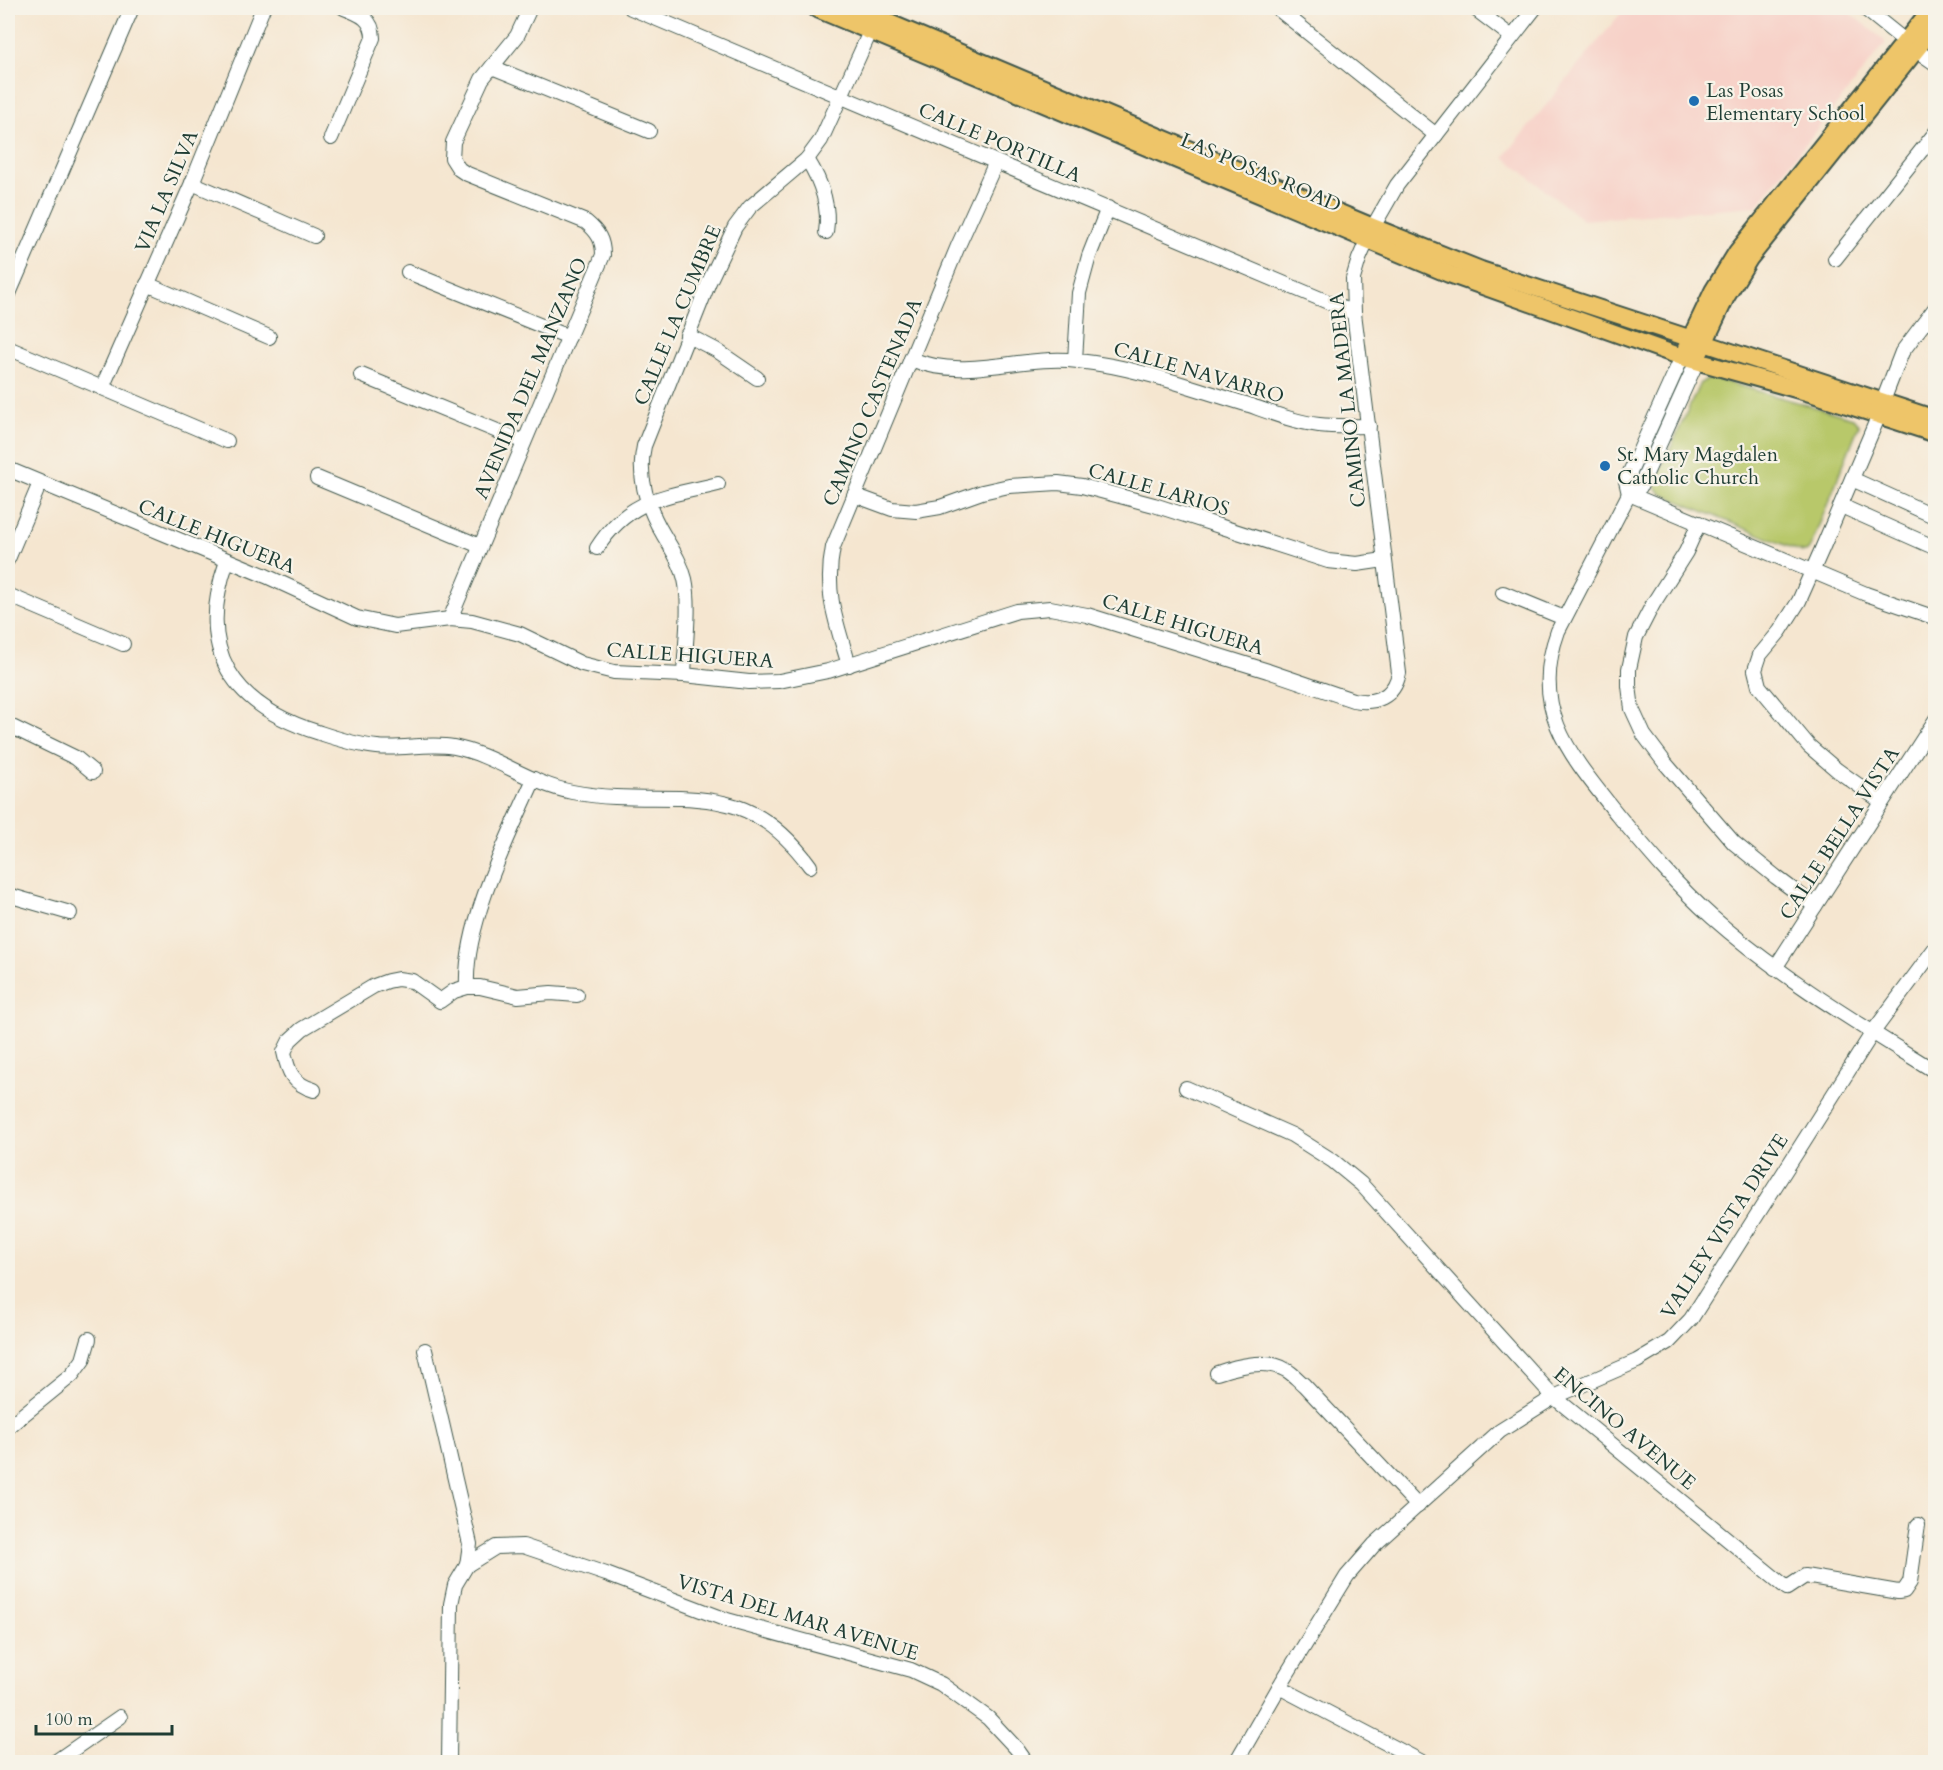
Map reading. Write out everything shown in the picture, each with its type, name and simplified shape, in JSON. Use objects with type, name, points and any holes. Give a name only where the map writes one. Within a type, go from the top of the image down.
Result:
[{"type":"main road","name":"LAS POSAS ROAD","points":[[815,8],[877,19]]},
{"type":"main road","name":"LAS POSAS ROAD","points":[[854,8],[1370,233],[1449,274],[1689,359],[1810,393],[1881,408]]},
{"type":"main road","points":[[1689,359],[1697,340],[1749,259],[1911,45],[1932,8]]},
{"type":"main road","points":[[1911,45],[1935,26]]},
{"type":"main road","name":"LAS POSAS ROAD","points":[[1370,233],[1697,340],[1881,408]]},
{"type":"main road","points":[[1881,408],[1935,419]]},
{"type":"main road","points":[[1881,408],[1935,434]]},
{"type":"street","points":[[8,296],[132,8]]},
{"type":"street","name":"VIA LA SILVA","points":[[102,388],[192,183],[263,8]]},
{"type":"street","points":[[331,138],[373,38],[366,18],[344,8]]},
{"type":"street","name":"AVENIDA DEL MANZANO","points":[[450,619],[601,262],[603,246],[598,233],[586,222],[465,173],[459,169],[452,158],[453,142],[477,89],[517,36],[530,8]]},
{"type":"street","name":"CALLE PORTILLA","points":[[631,8],[1354,313]]},
{"type":"street","points":[[1474,8],[1512,37]]},
{"type":"street","name":"CAMINO LA MADERA","points":[[1386,696],[1395,685],[1399,673],[1354,313],[1353,279],[1370,233],[1397,185],[1536,8]]},
{"type":"street","points":[[1864,8],[1935,64]]},
{"type":"street","points":[[1281,9],[1436,135]]},
{"type":"street","name":"CALLE LA CUMBRE","points":[[684,675],[688,609],[686,586],[676,555],[648,503],[641,472],[644,446],[687,335],[735,227],[750,207],[807,159],[821,140],[877,19]]},
{"type":"street","points":[[492,67],[649,131]]},
{"type":"street","points":[[1835,259],[1935,132]]},
{"type":"street","points":[[807,159],[822,189],[828,219],[826,232]]},
{"type":"street","name":"CAMINO CASTENADA","points":[[849,665],[832,609],[829,574],[833,547],[958,246],[996,162]]},
{"type":"street","points":[[192,183],[314,236]]},
{"type":"street","points":[[1075,360],[1078,293],[1089,256],[1108,208]]},
{"type":"street","points":[[408,272],[569,337]]},
{"type":"street","points":[[147,284],[269,337]]},
{"type":"street","points":[[1882,802],[1819,756],[1759,686],[1755,678],[1756,662],[1788,619],[1812,571],[1842,504],[1902,352],[1935,308]]},
{"type":"street","points":[[687,335],[716,350],[757,378]]},
{"type":"street","points":[[8,348],[227,441]]},
{"type":"street","name":"CALLE NAVARRO","points":[[911,359],[932,366],[953,369],[1042,360],[1075,360],[1167,379],[1277,415],[1316,425],[1369,426]]},
{"type":"street","points":[[1689,359],[1640,487],[1629,494],[1564,618],[1553,648],[1550,684],[1556,720],[1571,755],[1641,843],[1680,886],[1723,927],[1775,968],[1935,1072]]},
{"type":"street","points":[[361,375],[524,442]]},
{"type":"street","name":"CALLE HIGUERA","points":[[8,469],[370,622],[395,626],[450,619],[472,621],[520,634],[566,657],[598,669],[634,674],[684,675],[763,682],[810,676],[1017,611],[1050,608],[1087,615],[1268,670],[1353,700],[1371,702],[1386,696]]},
{"type":"street","points":[[317,478],[480,546]]},
{"type":"street","points":[[1852,479],[1935,517]]},
{"type":"street","points":[[8,559],[40,483]]},
{"type":"street","name":"CALLE LARIOS","points":[[854,495],[892,509],[916,511],[940,507],[982,492],[1009,486],[1041,483],[1082,486],[1154,505],[1328,561],[1347,564],[1384,560]]},
{"type":"street","points":[[597,548],[625,514],[639,505],[718,484]]},
{"type":"street","points":[[1629,494],[1866,594],[1935,618]]},
{"type":"street","points":[[1842,504],[1848,509],[1929,545],[1935,541]]},
{"type":"street","points":[[1699,523],[1686,552],[1653,604],[1636,637],[1629,669],[1632,709],[1644,735],[1665,764],[1734,843],[1815,906]]},
{"type":"street","points":[[227,561],[219,585],[215,609],[219,645],[227,668],[241,688],[267,712],[303,728],[362,745],[390,748],[438,745],[463,749],[534,779],[572,792],[604,796],[702,800],[729,804],[754,813],[777,828],[810,866]]},
{"type":"street","points":[[1503,593],[1564,618]]},
{"type":"street","points":[[8,595],[123,644]]},
{"type":"street","name":"CALLE BELLA VISTA","points":[[1775,968],[1935,719]]},
{"type":"street","points":[[8,725],[76,758],[93,771]]},
{"type":"street","points":[[467,987],[469,950],[478,915],[534,779]]},
{"type":"street","points":[[8,895],[70,913]]},
{"type":"street","name":"VALLEY VISTA DRIVE","points":[[1236,1762],[1347,1576],[1374,1545],[1500,1431],[1554,1397],[1637,1361],[1669,1342],[1691,1319],[1873,1032],[1935,947]]},
{"type":"street","points":[[314,1090],[304,1087],[295,1080],[284,1052],[290,1040],[302,1029],[374,986],[398,979],[412,981],[440,1001],[454,991],[467,987],[480,987],[518,996],[551,993],[577,995]]},
{"type":"street","name":"ENCINO AVENUE","points":[[1186,1088],[1292,1136],[1333,1161],[1354,1178],[1554,1397],[1787,1588],[1805,1576],[1898,1592],[1904,1591],[1910,1582],[1918,1526]]},
{"type":"street","points":[[8,1427],[72,1375],[83,1360],[89,1339]]},
{"type":"street","points":[[425,1350],[470,1544],[467,1565],[455,1585],[451,1604],[449,1762]]},
{"type":"street","points":[[1217,1372],[1246,1365],[1263,1364],[1286,1370],[1304,1385],[1418,1506]]},
{"type":"street","name":"VISTA DEL MAR AVENUE","points":[[467,1565],[496,1547],[523,1546],[606,1574],[727,1620],[911,1670],[941,1684],[987,1718],[1016,1748],[1026,1762]]},
{"type":"street","points":[[1279,1687],[1422,1762]]},
{"type":"street","points":[[55,1762],[120,1717]]},
{"type":"shaded area","name":"Las Posas Elementary School","points":[[1625,8],[1843,8],[1884,40],[1885,44],[1756,206],[1583,220],[1504,157]]},
{"type":"green space","points":[[1712,378],[1853,418],[1859,425],[1810,548],[1806,552],[1661,494],[1656,487],[1656,480],[1700,383]]},
{"type":"place","name":"Las Posas Elementary School","points":[[1694,101]]},
{"type":"place","name":"St. Mary Magdalen Catholic Church","points":[[1605,466]]}]
